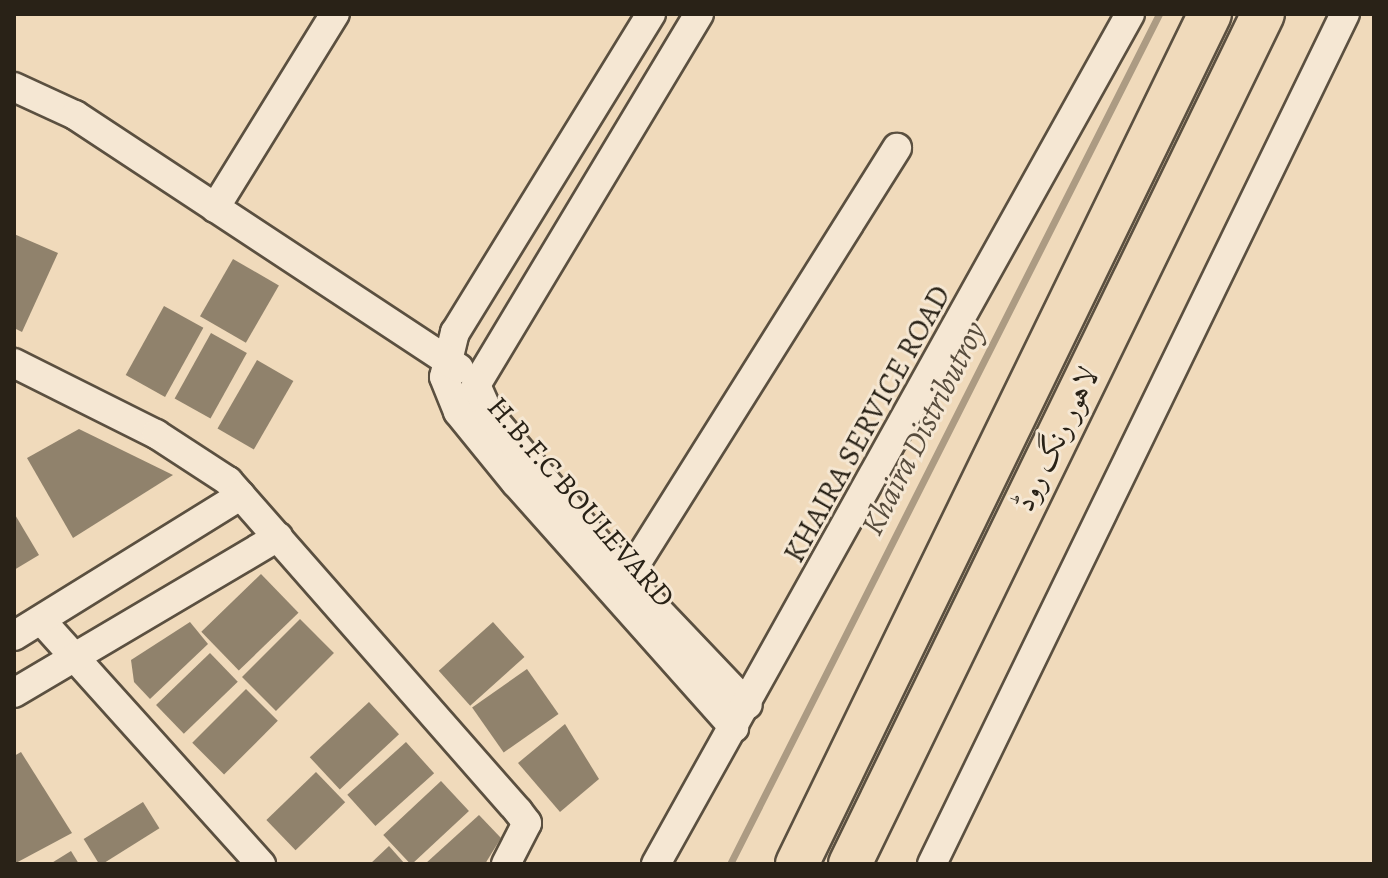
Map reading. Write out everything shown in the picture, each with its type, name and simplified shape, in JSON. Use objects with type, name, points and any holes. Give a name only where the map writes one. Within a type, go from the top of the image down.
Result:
[{"type":"highway","name":"لاہور رنگ روڈ","points":[[797,864],[1210,14]]},
{"type":"highway","name":"لاہور رنگ روڈ","points":[[850,864],[1263,14]]},
{"type":"street","points":[[215,208],[335,14]]},
{"type":"street","points":[[444,360],[651,14]]},
{"type":"street","name":"H.B.F.C BOULEVARD","points":[[699,14],[477,378],[489,414],[741,716]]},
{"type":"street","name":"KHAIRA SERVICE ROAD","points":[[656,864],[1130,14]]},
{"type":"street","points":[[932,864],[1345,14]]},
{"type":"street","points":[[14,87],[75,115],[444,360],[477,378]]},
{"type":"street","points":[[627,578],[897,148]]},
{"type":"street","name":"H.B.F.C BOULEVARD","points":[[444,360],[449,396],[481,441],[741,716]]},
{"type":"street","points":[[14,363],[206,461],[241,495],[527,823],[506,864]]},
{"type":"street","points":[[14,636],[241,495]]},
{"type":"street","points":[[14,693],[278,537]]},
{"type":"street","points":[[41,620],[72,658],[261,864]]},
{"type":"building","points":[[14,234],[58,253],[22,332],[14,328]]},
{"type":"building","points":[[233,259],[279,286],[246,343],[200,316]]},
{"type":"building","points":[[164,306],[203,328],[165,397],[126,375]]},
{"type":"building","points":[[211,333],[247,353],[210,418],[175,399]]},
{"type":"building","points":[[257,360],[293,381],[254,449],[218,428]]},
{"type":"building","points":[[79,429],[173,475],[73,538],[27,458]]},
{"type":"building","points":[[14,513],[39,555],[14,570]]},
{"type":"building","points":[[261,574],[299,613],[239,671],[201,632]]},
{"type":"building","points":[[300,619],[334,653],[276,711],[242,677]]},
{"type":"building","points":[[190,622],[208,644],[150,699],[134,682],[131,660]]},
{"type":"building","points":[[493,622],[524,657],[470,706],[439,671]]},
{"type":"building","points":[[210,653],[238,682],[184,734],[156,705]]},
{"type":"building","points":[[527,669],[559,714],[504,752],[472,707]]},
{"type":"building","points":[[246,689],[278,721],[224,775],[192,743]]},
{"type":"building","points":[[369,702],[399,734],[340,789],[310,757]]},
{"type":"building","points":[[565,724],[599,779],[560,812],[518,763]]},
{"type":"building","points":[[406,742],[434,773],[375,826],[347,795]]},
{"type":"building","points":[[21,752],[72,833],[14,864],[14,756]]},
{"type":"building","points":[[316,772],[345,802],[296,850],[266,820]]},
{"type":"building","points":[[441,781],[469,811],[412,864],[383,835]]},
{"type":"building","points":[[143,802],[159,828],[102,864],[99,864],[84,839]]},
{"type":"building","points":[[479,815],[501,838],[485,864],[425,864]]},
{"type":"building","points":[[389,846],[405,864],[370,864]]},
{"type":"building","points":[[71,851],[79,864],[50,864]]},
{"type":"waterway","name":"Khaira Distributroy","points":[[730,864],[1159,14]]}]
